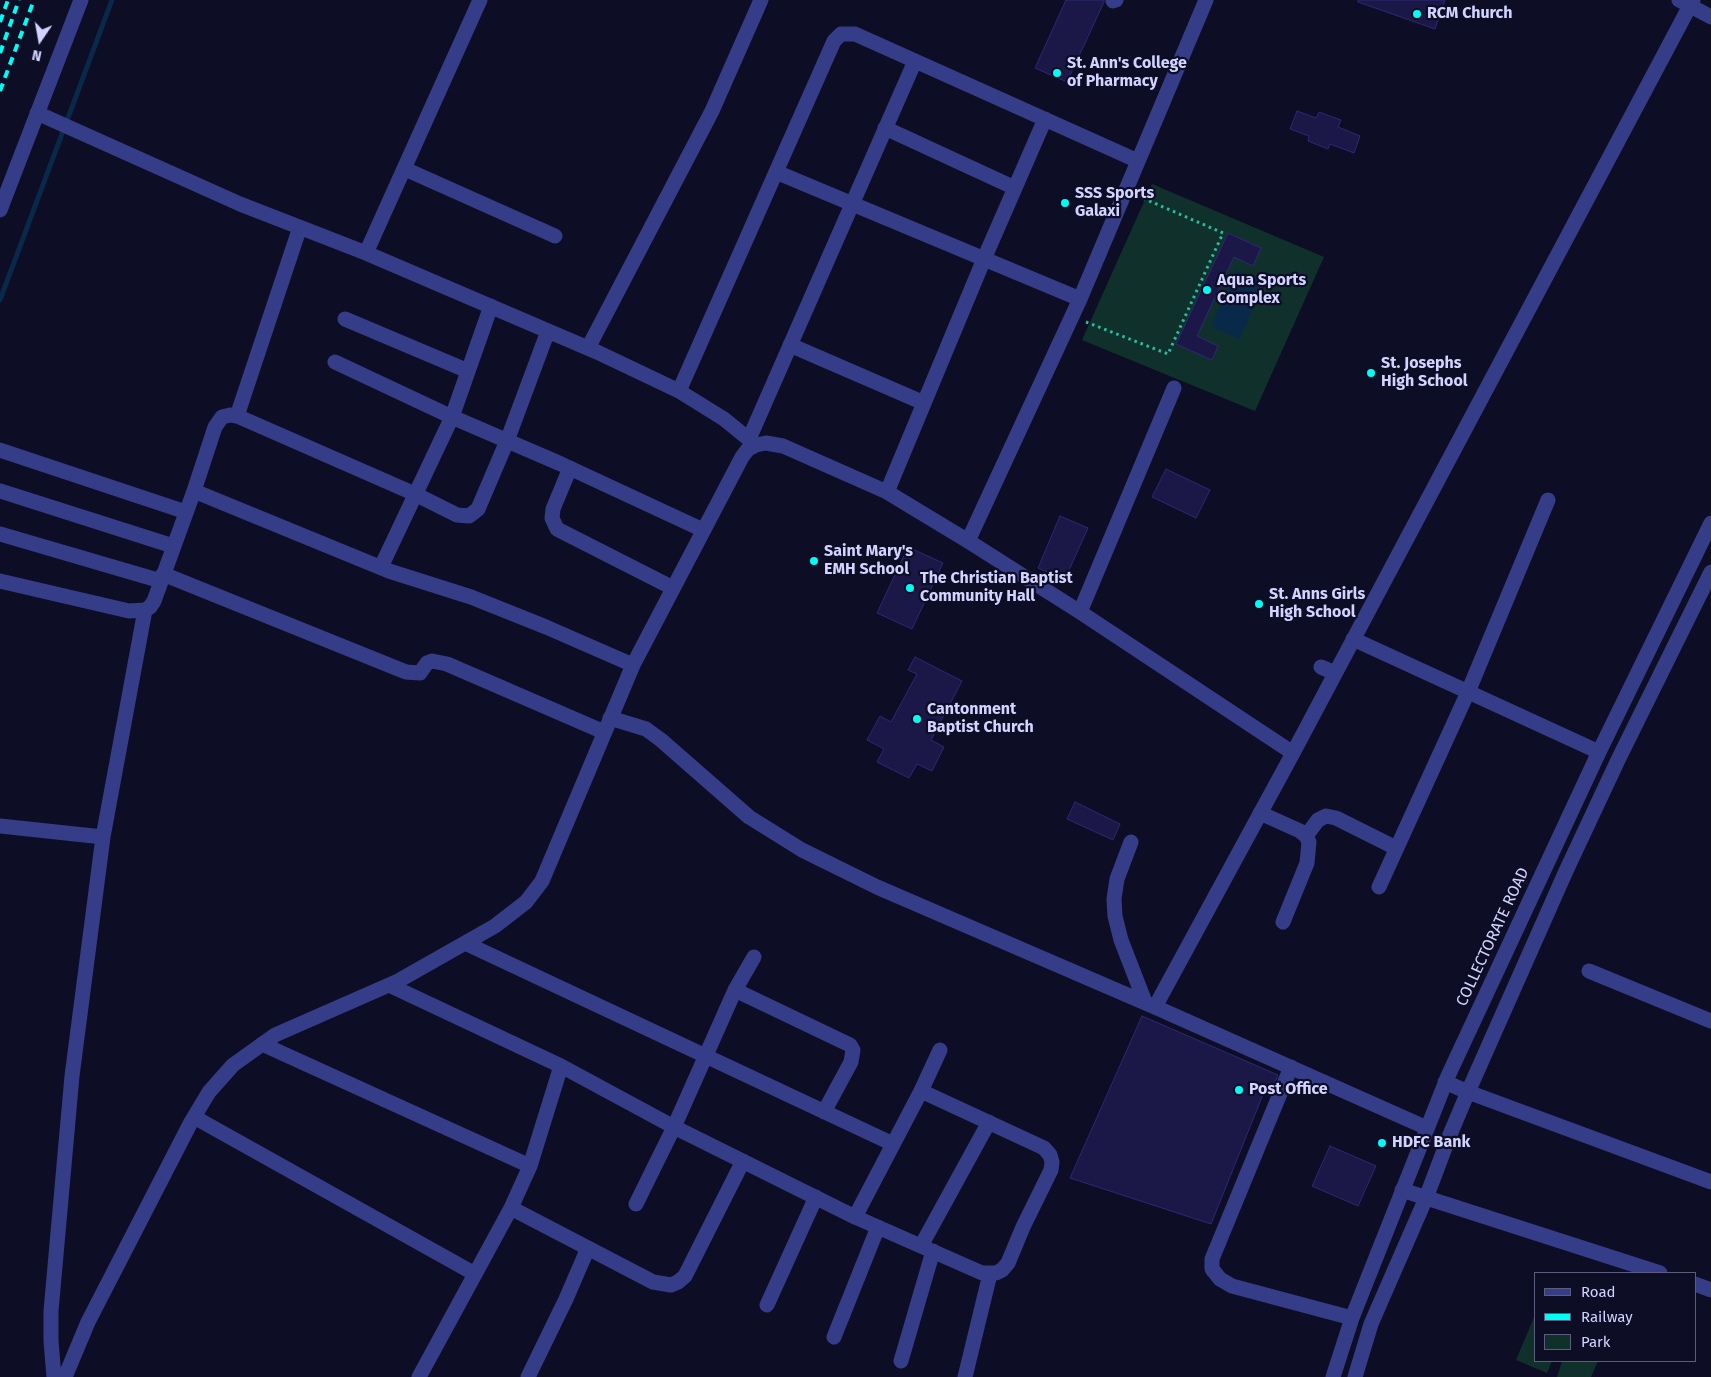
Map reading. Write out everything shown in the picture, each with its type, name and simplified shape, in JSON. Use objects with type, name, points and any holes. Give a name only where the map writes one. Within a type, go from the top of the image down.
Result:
[{"type":"street","points":[[0,210],[81,0]]},
{"type":"street","points":[[366,253],[480,0]]},
{"type":"street","points":[[588,348],[712,111],[761,0]]},
{"type":"street","points":[[968,541],[1080,299],[1206,0]]},
{"type":"street","points":[[1150,1004],[1293,753],[1353,639],[1394,548],[1687,2],[1711,17]]},
{"type":"street","points":[[679,391],[834,41],[841,34],[855,34],[1138,161]]},
{"type":"street","points":[[65,1377],[88,1322],[194,1117],[209,1092],[233,1065],[275,1035],[389,985],[495,926],[526,902],[542,881],[633,665],[742,457],[752,442],[790,345],[915,60]]},
{"type":"street","points":[[37,114],[240,204],[366,253],[588,348],[679,391],[724,419],[752,442],[783,446],[887,492],[1080,612],[1293,753]]},
{"type":"street","points":[[887,492],[984,259],[1045,119]]},
{"type":"street","points":[[885,128],[1015,188]]},
{"type":"street","points":[[405,169],[555,236]]},
{"type":"street","points":[[776,172],[1080,299]]},
{"type":"street","points":[[237,416],[300,227]]},
{"type":"street","points":[[381,567],[452,417],[492,306]]},
{"type":"street","points":[[345,319],[468,371]]},
{"type":"street","points":[[0,581],[129,611],[145,610],[150,607],[154,601],[218,422],[222,417],[230,415],[237,416],[416,494],[457,515],[469,516],[474,514],[478,509],[507,441],[548,331]]},
{"type":"street","points":[[790,345],[924,403]]},
{"type":"street","points":[[335,362],[452,417],[570,468],[704,530]]},
{"type":"street","points":[[1080,612],[1174,388]]},
{"type":"street","points":[[0,450],[186,512]]},
{"type":"street","points":[[570,468],[553,509],[552,518],[557,530],[673,588]]},
{"type":"street","points":[[0,491],[173,546]]},
{"type":"street","points":[[194,491],[381,567],[471,598],[546,627],[633,665]]},
{"type":"street","points":[[1378,887],[1468,692],[1548,500]]},
{"type":"street","name":"COLLECTORATE ROAD","points":[[1333,1377],[1352,1318],[1445,1082],[1599,752],[1711,523]]},
{"type":"street","points":[[0,534],[162,578],[406,672],[420,673],[427,663],[432,661],[447,664],[607,725],[646,729],[749,818],[802,850],[877,887],[1150,1004],[1427,1128]]},
{"type":"street","points":[[1355,1377],[1370,1324],[1426,1198],[1468,1092],[1566,871],[1618,760],[1711,572]]},
{"type":"street","points":[[54,1377],[51,1349],[51,1311],[72,1076],[102,837],[145,610]]},
{"type":"street","points":[[1353,639],[1599,752]]},
{"type":"street","points":[[1321,667],[1335,673]]},
{"type":"street","points":[[1260,813],[1300,831],[1309,842],[1310,850],[1307,863],[1283,922]]},
{"type":"street","points":[[1306,836],[1320,818],[1330,817],[1336,818],[1396,848]]},
{"type":"street","points":[[0,826],[102,837]]},
{"type":"street","points":[[1131,842],[1117,879],[1114,899],[1115,916],[1121,940],[1150,1004]]},
{"type":"street","points":[[465,943],[893,1144]]},
{"type":"street","points":[[636,1204],[674,1126],[735,990],[754,957]]},
{"type":"street","points":[[1589,971],[1711,1021]]},
{"type":"street","points":[[389,985],[561,1066],[674,1126],[855,1217],[982,1273],[990,1274],[1002,1270],[1008,1263],[1051,1170],[1052,1162],[1050,1155],[1044,1148],[921,1091]]},
{"type":"street","points":[[735,990],[850,1045],[853,1050],[851,1062],[824,1112]]},
{"type":"street","points":[[262,1044],[530,1166]]},
{"type":"street","points":[[855,1217],[921,1091],[940,1050]]},
{"type":"street","points":[[419,1377],[511,1208],[530,1166],[561,1066]]},
{"type":"street","points":[[1291,1067],[1212,1259],[1212,1269],[1214,1274],[1232,1286],[1352,1318]]},
{"type":"street","points":[[1445,1082],[1711,1182]]},
{"type":"street","points":[[194,1117],[475,1274]]},
{"type":"street","points":[[901,1361],[927,1249],[988,1122]]},
{"type":"street","points":[[511,1208],[653,1282],[671,1285],[685,1276],[743,1161]]},
{"type":"street","points":[[1402,1190],[1657,1272]]},
{"type":"street","points":[[767,1304],[816,1197]]},
{"type":"street","points":[[834,1336],[878,1227]]},
{"type":"street","points":[[528,1377],[566,1299],[588,1248]]},
{"type":"street","points":[[964,1377],[990,1274]]},
{"type":"street","points":[[1696,1284],[1711,1290]]},
{"type":"path","points":[[1072,316],[1168,354],[1223,234],[1126,190]]},
{"type":"green space","name":"Aqua Sports Complex","points":[[1152,184],[1324,257],[1255,411],[1082,340]]},
{"type":"green space","points":[[1534,1317],[1534,1362],[1552,1362],[1547,1373],[1516,1360]]},
{"type":"green space","points":[[1562,1362],[1598,1362],[1591,1377],[1557,1377]]},
{"type":"water","points":[[1236,270],[1265,284],[1239,339],[1211,326]]},
{"type":"building","points":[[1066,0],[1104,0],[1067,82],[1035,68]]},
{"type":"building","name":"RCM Church","points":[[1358,0],[1445,0],[1435,29],[1358,2]]},
{"type":"building","points":[[1297,111],[1316,118],[1319,112],[1341,120],[1338,127],[1360,136],[1354,153],[1330,144],[1328,149],[1308,141],[1309,136],[1290,129]]},
{"type":"building","points":[[1228,233],[1261,248],[1253,266],[1234,257],[1197,336],[1218,346],[1212,360],[1176,344]]},
{"type":"building","points":[[1166,469],[1210,490],[1196,518],[1152,497]]},
{"type":"building","points":[[1060,516],[1088,528],[1065,579],[1038,568]]},
{"type":"building","name":"The Christian Baptist Community Hall","points":[[908,547],[943,563],[912,629],[877,613]]},
{"type":"building","name":"Cantonment Baptist Church","points":[[915,657],[962,681],[931,740],[944,747],[932,771],[917,764],[909,778],[877,762],[884,749],[867,740],[880,716],[891,722],[917,674],[908,670]]},
{"type":"building","points":[[1075,802],[1120,824],[1113,840],[1067,819]]},
{"type":"building","points":[[1142,1016],[1278,1075],[1275,1082],[1262,1097],[1211,1224],[1070,1178]]},
{"type":"building","points":[[1330,1146],[1376,1166],[1358,1206],[1312,1186]]},
{"type":"waterway","points":[[0,300],[112,0]]},
{"type":"railway","points":[[0,22],[8,0]]},
{"type":"railway","points":[[0,53],[19,0]]},
{"type":"railway","points":[[0,91],[34,0]]},
{"type":"place","name":"RCM Church","points":[[1417,14]]},
{"type":"place","name":"St. Ann's College of Pharmacy","points":[[1057,73]]},
{"type":"place","name":"SSS Sports Galaxi","points":[[1065,203]]},
{"type":"place","name":"Aqua Sports Complex","points":[[1207,290]]},
{"type":"place","name":"St. Josephs High School","points":[[1371,373]]},
{"type":"place","name":"Saint Mary's EMH School","points":[[814,561]]},
{"type":"place","name":"The Christian Baptist Community Hall","points":[[910,588]]},
{"type":"place","name":"St. Anns Girls High School","points":[[1259,604]]},
{"type":"place","name":"Cantonment Baptist Church","points":[[917,719]]},
{"type":"place","name":"Post Office","points":[[1239,1090]]},
{"type":"place","name":"HDFC Bank","points":[[1382,1143]]}]
